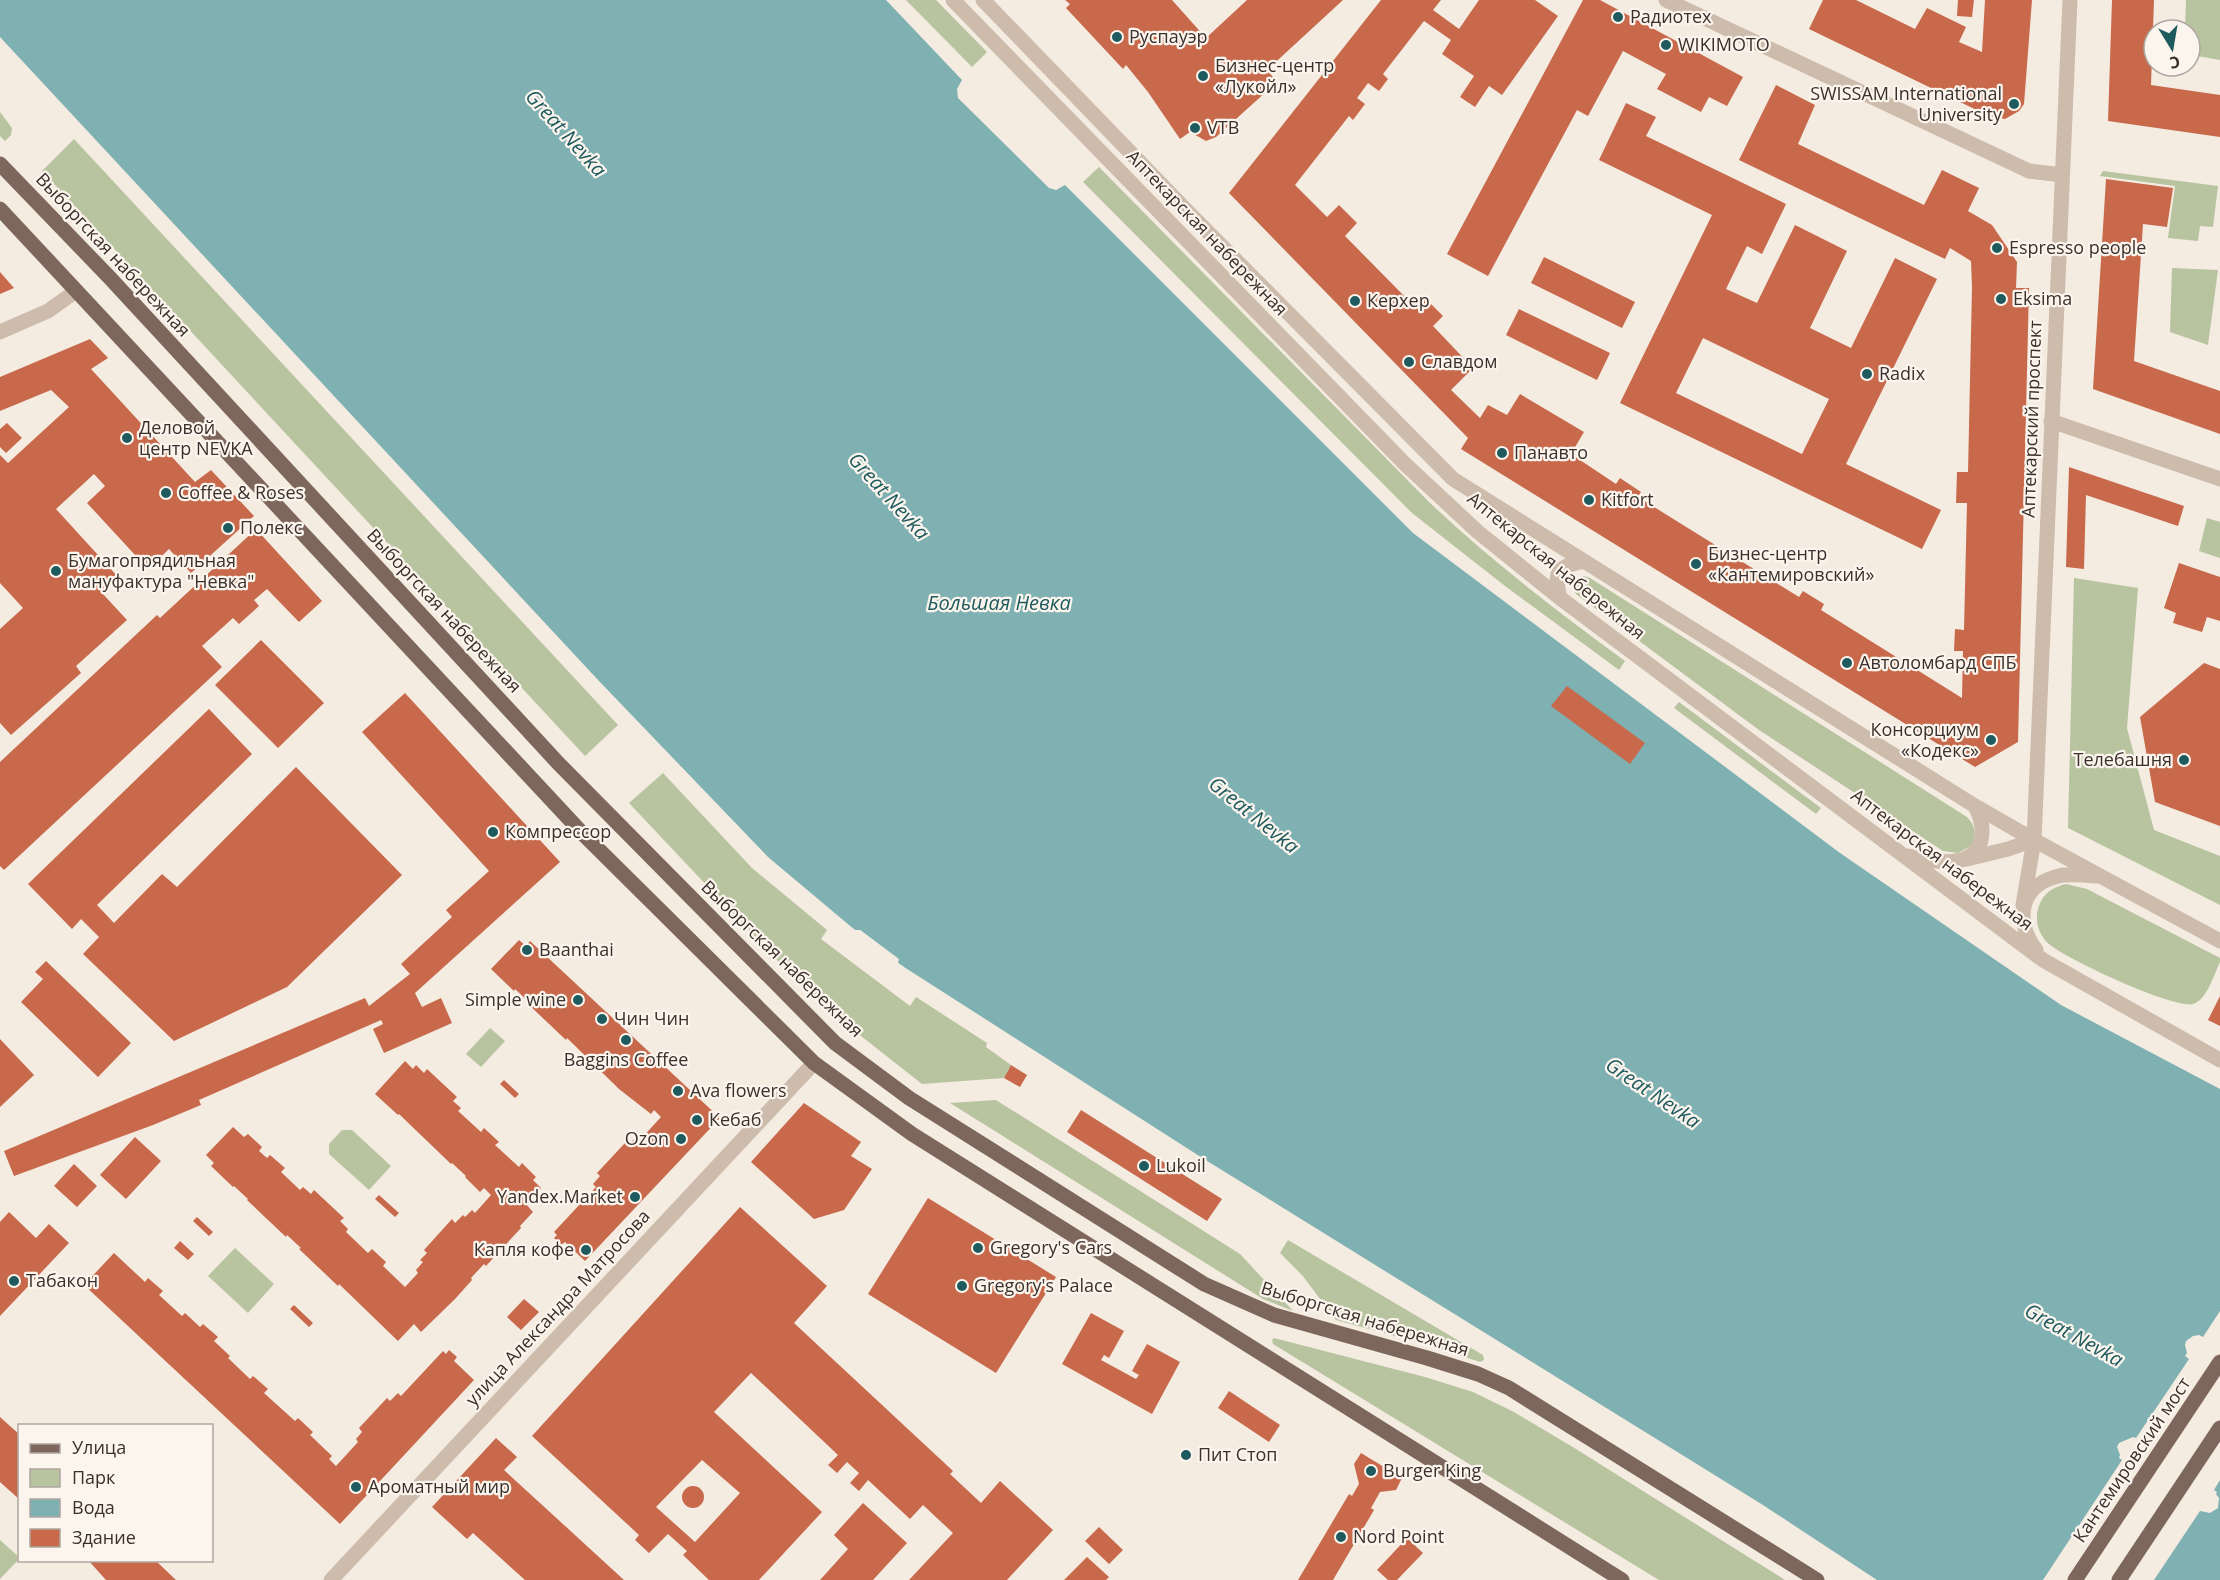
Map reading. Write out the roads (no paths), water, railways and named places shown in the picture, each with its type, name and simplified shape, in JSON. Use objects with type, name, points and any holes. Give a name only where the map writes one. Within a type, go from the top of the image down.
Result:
[{"type":"main road","name":"Выборгская набережная","points":[[0,165],[118,287],[559,764],[835,1043],[909,1098],[1203,1284],[1274,1315],[1427,1358],[1478,1374],[1509,1388],[1817,1580]]},
{"type":"main road","points":[[0,209],[584,835],[814,1063],[912,1134],[1622,1580]]},
{"type":"main road","name":"Кантемировский мост","points":[[2075,1580],[2220,1362]]},
{"type":"main road","points":[[2119,1580],[2220,1428]]},
{"type":"street","name":"Аптекарская набережная","points":[[953,0],[1405,464],[1478,532],[1560,597],[2043,960],[2220,1060]]},
{"type":"street","name":"Аптекарская набережная","points":[[983,0],[1241,266],[1453,479],[1975,806],[2220,941]]},
{"type":"street","points":[[1666,0],[2029,171],[2062,175]]},
{"type":"street","name":"Аптекарский проспект","points":[[2043,960],[2024,930],[2023,905],[2034,840],[2070,0]]},
{"type":"street","points":[[0,332],[48,311],[76,291]]},
{"type":"street","points":[[2051,421],[2220,479]]},
{"type":"street","points":[[1560,597],[1556,580],[1559,572],[1566,566],[1584,561]]},
{"type":"street","points":[[1962,860],[1976,851],[1981,841],[1982,822],[1975,806]]},
{"type":"street","points":[[1903,855],[1944,861],[1962,860],[2034,840]]},
{"type":"street","points":[[2023,905],[2034,889],[2048,880],[2063,875],[2101,876]]},
{"type":"street","name":"улица Александра Матросова","points":[[331,1580],[814,1063]]},
{"type":"water","name":"Большая Невка","points":[[0,0],[886,0],[962,80],[957,89],[958,98],[1049,188],[1056,190],[1065,185],[1413,533],[1840,853],[2061,1005],[2220,1089],[2220,1580],[1877,1580],[1763,1505],[1204,1159],[898,963],[898,959],[860,930],[855,930],[768,857],[599,681],[0,37]]},
{"type":"place","name":"Радиотех","points":[[1618,17]]},
{"type":"place","name":"Руспауэр","points":[[1117,37]]},
{"type":"place","name":"WIKIMOTO","points":[[1666,45]]},
{"type":"place","name":"Бизнес-центр «Лукойл»","points":[[1203,76]]},
{"type":"place","name":"SWISSAM International University","points":[[2014,104]]},
{"type":"place","name":"VTB","points":[[1195,128]]},
{"type":"place","name":"Espresso people","points":[[1997,248]]},
{"type":"place","name":"Eksima","points":[[2001,299]]},
{"type":"place","name":"Керхер","points":[[1355,301]]},
{"type":"place","name":"Славдом","points":[[1409,362]]},
{"type":"place","name":"Radix","points":[[1867,374]]},
{"type":"place","name":"Деловой центр NEVKA","points":[[127,438]]},
{"type":"place","name":"Панавто","points":[[1502,453]]},
{"type":"place","name":"Coffee & Roses","points":[[166,493]]},
{"type":"place","name":"Kitfort","points":[[1589,500]]},
{"type":"place","name":"Полекс","points":[[228,528]]},
{"type":"place","name":"Бизнес-центр «Кантемировский»","points":[[1696,564]]},
{"type":"place","name":"Бумагопрядильная мануфактура \"Невка\"","points":[[56,571]]},
{"type":"place","name":"Автоломбард СПБ","points":[[1847,663]]},
{"type":"place","name":"Консорциум «Кодекс»","points":[[1991,740]]},
{"type":"place","name":"Телебашня","points":[[2184,760]]},
{"type":"place","name":"Компрессор","points":[[493,832]]},
{"type":"place","name":"Baanthai","points":[[527,950]]},
{"type":"place","name":"Simple wine","points":[[578,1000]]},
{"type":"place","name":"Чин Чин","points":[[602,1019]]},
{"type":"place","name":"Baggins Coffee","points":[[626,1040]]},
{"type":"place","name":"Ava flowers","points":[[678,1091]]},
{"type":"place","name":"Кебаб","points":[[697,1120]]},
{"type":"place","name":"Ozon","points":[[681,1139]]},
{"type":"place","name":"Lukoil","points":[[1144,1166]]},
{"type":"place","name":"Yandex.Market","points":[[635,1197]]},
{"type":"place","name":"Gregory's Cars","points":[[978,1248]]},
{"type":"place","name":"Капля кофе","points":[[586,1250]]},
{"type":"place","name":"Табакон","points":[[14,1281]]},
{"type":"place","name":"Gregory's Palace","points":[[962,1286]]},
{"type":"place","name":"Пит Стоп","points":[[1186,1455]]},
{"type":"place","name":"Burger King","points":[[1371,1471]]},
{"type":"place","name":"Ароматный мир","points":[[356,1487]]},
{"type":"place","name":"Nord Point","points":[[1341,1537]]},
{"type":"water label","name":"Great Nevka","points":[[566,133]]},
{"type":"water label","name":"Great Nevka","points":[[889,496]]},
{"type":"water label","name":"Great Nevka","points":[[1254,815]]},
{"type":"water label","name":"Great Nevka","points":[[1653,1093]]},
{"type":"water label","name":"Great Nevka","points":[[2074,1335]]}]
